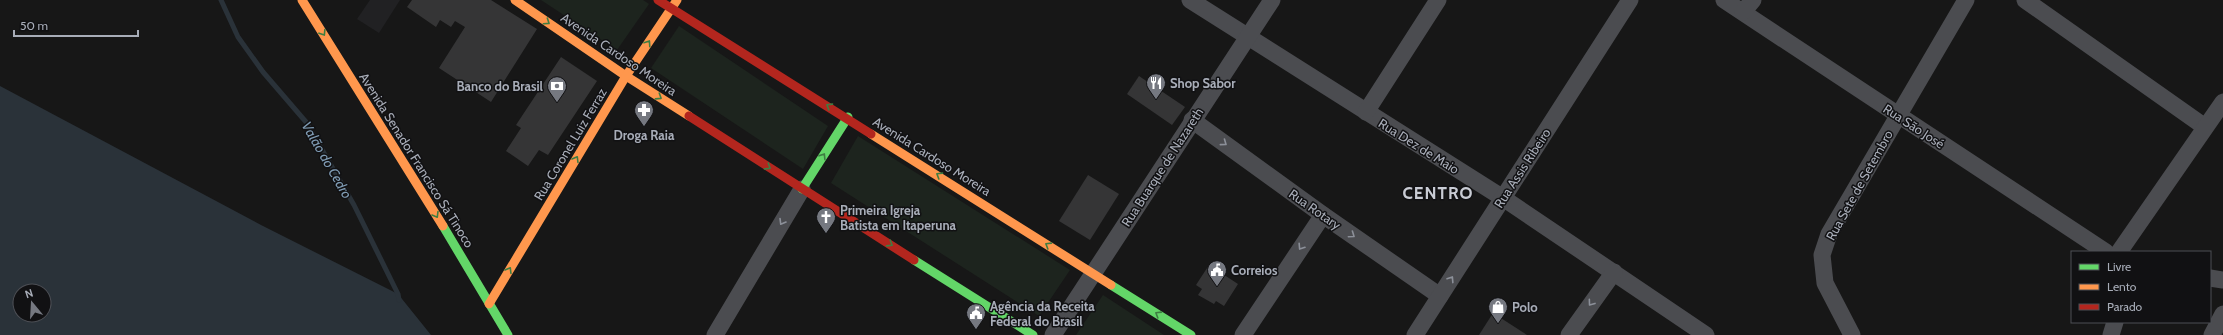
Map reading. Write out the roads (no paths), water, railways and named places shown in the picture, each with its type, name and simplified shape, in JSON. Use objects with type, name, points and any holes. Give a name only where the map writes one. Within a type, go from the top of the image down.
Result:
[{"type":"main road","name":"Avenida Cardoso Moreira","points":[[515,0],[626,76],[1033,335]]},
{"type":"main road","name":"Avenida Cardoso Moreira","points":[[658,0],[848,117],[1191,335]]},
{"type":"main road","name":"Rua Coronel Luiz Ferraz","points":[[489,304],[626,76],[677,0]]},
{"type":"main road","name":"Avenida Senador Francisco Sá Tinoco","points":[[305,2],[404,162],[508,335]]},
{"type":"main road","points":[[802,189],[848,117]]},
{"type":"street","name":"Rua Dez de Maio","points":[[1190,0],[1247,38],[1502,198],[1706,335]]},
{"type":"street","name":"Rua Buarque de Nazareth","points":[[1053,335],[1192,120],[1272,0]]},
{"type":"street","points":[[1366,112],[1438,0]]},
{"type":"street","name":"Rua Assis Ribeiro","points":[[1414,335],[1630,0]]},
{"type":"street","name":"Rua São José","points":[[1724,0],[1748,6],[1898,115],[2104,251]]},
{"type":"street","name":"Rua Sete de Setembro","points":[[1852,335],[1825,283],[1822,255],[1828,234],[1966,0]]},
{"type":"street","points":[[2025,0],[2205,127]]},
{"type":"street","points":[[2121,251],[2223,102]]},
{"type":"street","name":"Rua Rotary","points":[[1192,120],[1323,215],[1440,296]]},
{"type":"street","points":[[715,335],[802,189]]},
{"type":"street","points":[[1243,335],[1323,215]]},
{"type":"street","points":[[1569,335],[1614,272]]},
{"type":"street","points":[[2211,278],[2223,280]]},
{"type":"street","points":[[2212,335],[2223,314]]},
{"type":"street","points":[[2111,335],[2115,323]]},
{"type":"waterway","name":"Valão do Cedro","points":[[221,0],[238,37],[263,72],[306,122],[354,205],[398,294],[399,300]]},
{"type":"place","name":"Shop Sabor","points":[[1156,100]]},
{"type":"place","name":"Banco do Brasil","points":[[557,103]]},
{"type":"place","name":"Droga Raia","points":[[644,127]]},
{"type":"place","name":"Primeira Igreja Batista em Itaperuna","points":[[826,234]]},
{"type":"place","name":"Correios","points":[[1217,287]]},
{"type":"place","name":"Polo","points":[[1498,324]]},
{"type":"place","name":"Agência da Receita Federal do Brasil","points":[[976,330]]},
{"type":"district","name":"CENTRO","points":[[1438,193]]}]
